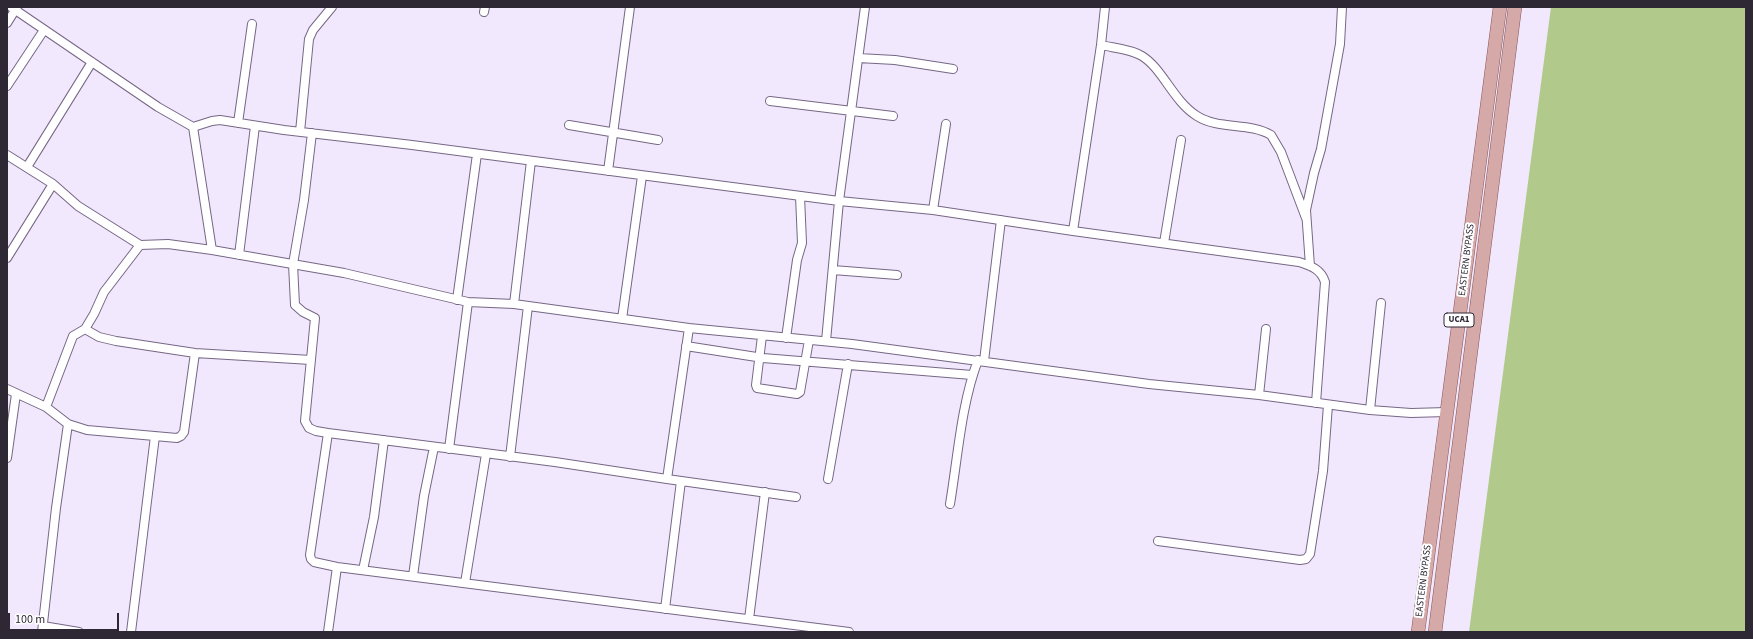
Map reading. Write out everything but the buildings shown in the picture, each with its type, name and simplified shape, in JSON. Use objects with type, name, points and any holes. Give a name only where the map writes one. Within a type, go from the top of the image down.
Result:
[{"type":"main road","name":"EASTERN BYPASS","points":[[1418,632],[1500,7]]},
{"type":"main road","name":"EASTERN BYPASS","points":[[1435,632],[1515,7]]},
{"type":"street","points":[[300,132],[309,39],[313,30],[332,7]]},
{"type":"street","points":[[608,171],[630,7]]},
{"type":"street","points":[[826,341],[839,201],[865,7]]},
{"type":"street","points":[[1073,231],[1101,45],[1105,7]]},
{"type":"street","points":[[1310,266],[1306,218],[1309,196],[1321,149],[1340,44],[1342,7]]},
{"type":"street","points":[[7,23],[15,8],[44,30],[158,107],[193,128]]},
{"type":"street","points":[[238,123],[252,24]]},
{"type":"street","points":[[7,86],[44,30]]},
{"type":"street","points":[[1101,45],[1127,50],[1143,56],[1154,67],[1175,96],[1198,116],[1206,120],[1254,129],[1271,135],[1281,152],[1306,218]]},
{"type":"street","points":[[858,58],[895,60],[953,69]]},
{"type":"street","points":[[27,167],[92,62]]},
{"type":"street","points":[[770,101],[850,112],[893,116]]},
{"type":"street","points":[[193,128],[212,120],[220,120],[300,132],[839,201],[933,210],[1299,262],[1310,266],[1321,274],[1324,282],[1316,403]]},
{"type":"street","points":[[933,210],[946,124]]},
{"type":"street","points":[[569,125],[658,140]]},
{"type":"street","points":[[239,255],[255,126]]},
{"type":"street","points":[[193,128],[212,250]]},
{"type":"street","points":[[312,133],[304,200],[293,264],[295,305],[315,318],[305,421],[309,428],[328,433],[796,497]]},
{"type":"street","points":[[1164,243],[1181,140]]},
{"type":"street","points":[[457,300],[477,154]]},
{"type":"street","points":[[7,155],[53,184],[78,206],[140,245],[168,244],[293,264],[344,273],[468,302],[514,304],[689,328],[826,341],[981,360],[1149,384],[1258,395],[1370,410],[1411,413],[1447,412]]},
{"type":"street","points":[[514,304],[531,161]]},
{"type":"street","points":[[622,319],[642,176]]},
{"type":"street","points":[[7,258],[53,184]]},
{"type":"street","points":[[786,338],[797,260],[802,243],[800,196]]},
{"type":"street","points":[[950,504],[964,415],[972,376],[981,360],[1001,220]]},
{"type":"street","points":[[46,408],[73,336],[85,329],[104,292],[140,245]]},
{"type":"street","points":[[833,270],[896,275]]},
{"type":"street","points":[[449,449],[468,302]]},
{"type":"street","points":[[1370,410],[1381,303]]},
{"type":"street","points":[[510,457],[528,306]]},
{"type":"street","points":[[667,479],[689,328]]},
{"type":"street","points":[[85,329],[99,337],[116,341],[195,353],[311,360]]},
{"type":"street","points":[[1258,395],[1266,330]]},
{"type":"street","points":[[762,336],[756,385],[757,388],[797,394],[800,392],[809,340]]},
{"type":"street","points":[[686,346],[759,357],[972,376]]},
{"type":"street","points":[[7,389],[46,408],[68,424],[87,430],[177,438],[184,432],[195,353]]},
{"type":"street","points":[[828,479],[848,364]]},
{"type":"street","points":[[7,458],[16,394]]},
{"type":"street","points":[[1158,541],[1300,560],[1306,558],[1310,554],[1320,496],[1328,405]]},
{"type":"street","points":[[68,424],[56,508],[43,629],[79,632]]},
{"type":"street","points":[[328,433],[310,555],[314,562],[363,570],[749,619],[804,629],[849,632]]},
{"type":"street","points":[[131,632],[155,436]]},
{"type":"street","points":[[363,570],[374,517],[384,440]]},
{"type":"street","points":[[413,576],[424,496],[434,447]]},
{"type":"street","points":[[465,583],[486,454]]},
{"type":"street","points":[[665,609],[681,481]]},
{"type":"street","points":[[749,619],[765,492]]},
{"type":"street","points":[[328,632],[337,566]]},
{"type":"green space","points":[[1551,7],[1746,7],[1746,632],[1469,632]]}]
